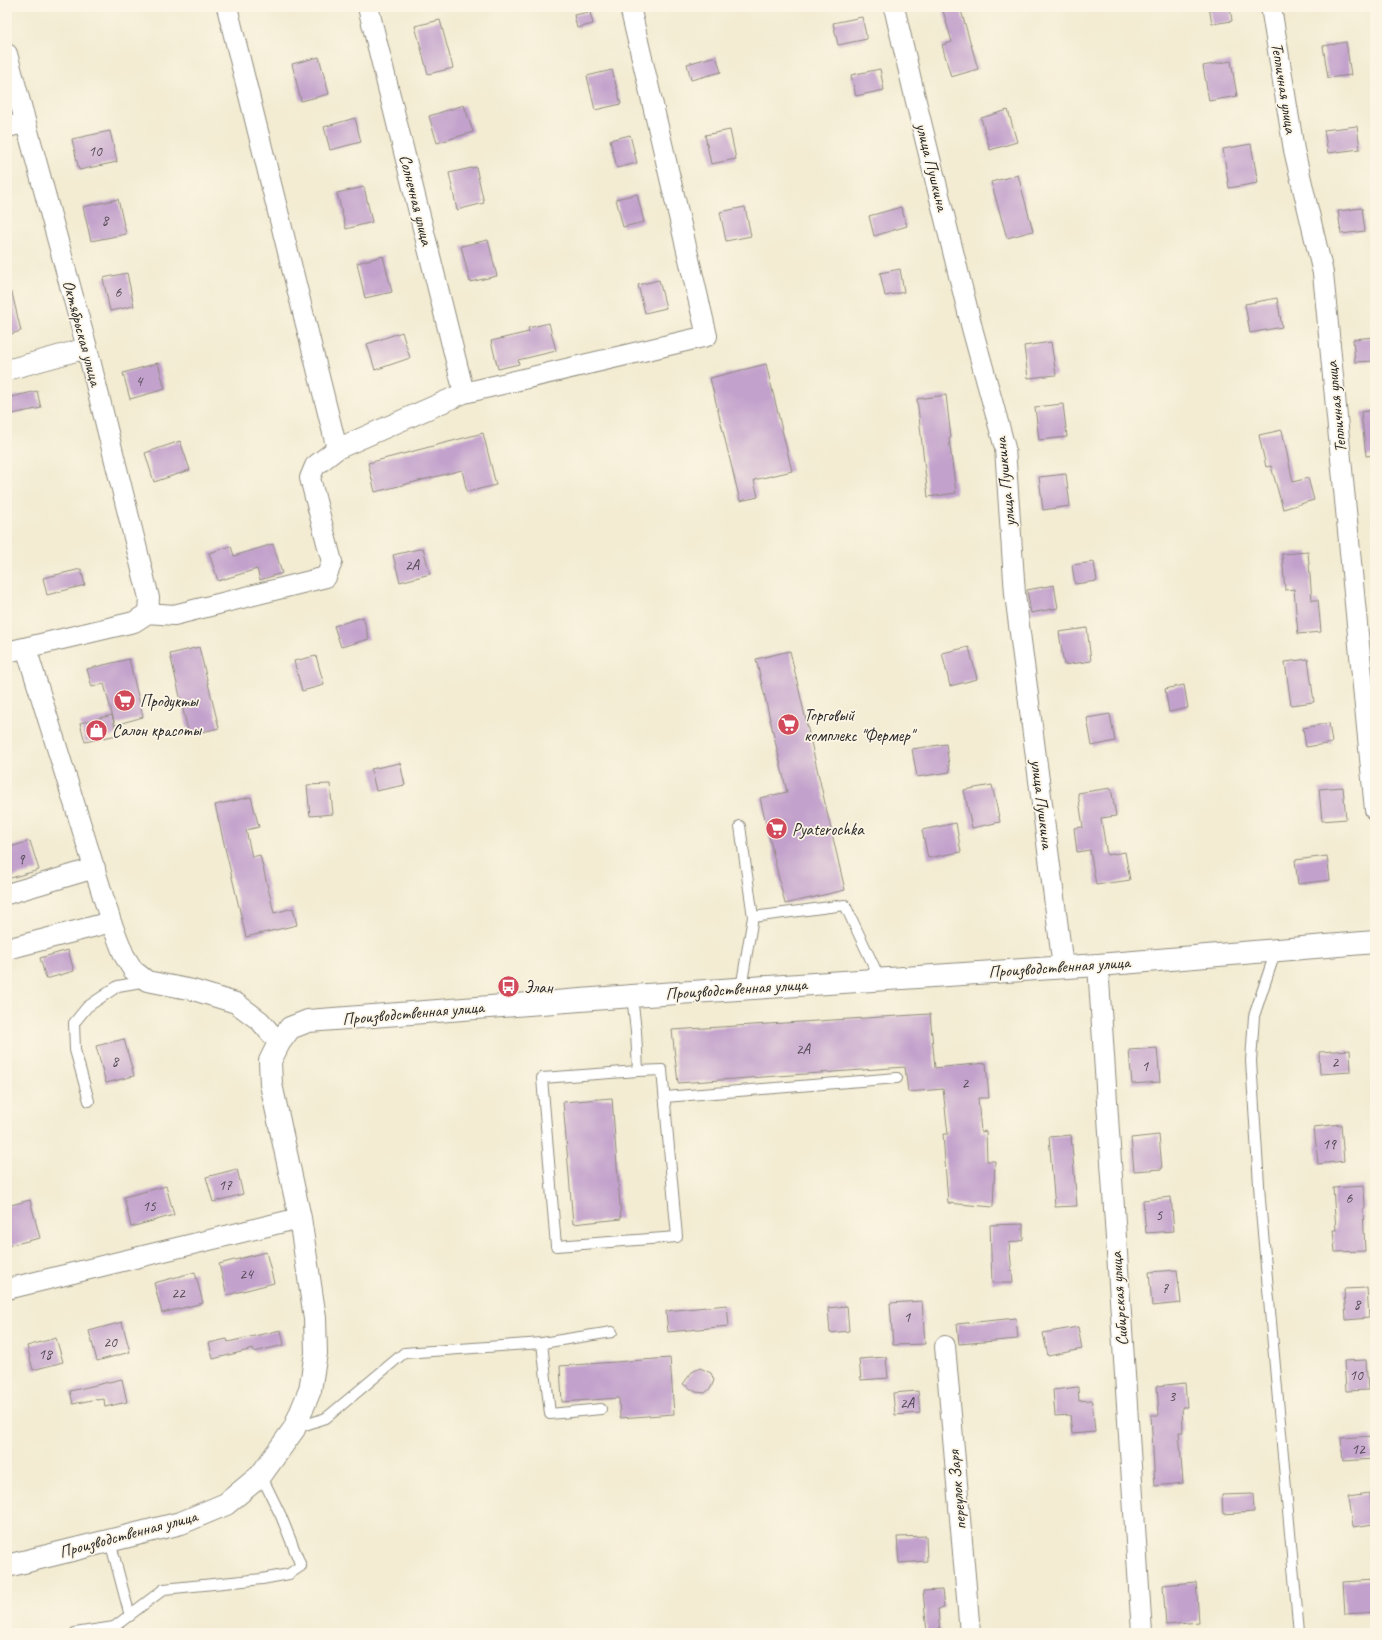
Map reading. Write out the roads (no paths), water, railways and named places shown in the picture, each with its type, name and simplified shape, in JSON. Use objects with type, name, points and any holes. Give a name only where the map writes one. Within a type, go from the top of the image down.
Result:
[{"type":"street","points":[[227,7],[337,449]]},
{"type":"street","name":"Солнечная улица","points":[[368,7],[464,393]]},
{"type":"street","points":[[278,1043],[260,1021],[236,1003],[193,990],[147,981],[133,970],[124,955],[110,922],[95,868],[16,650],[134,622],[148,613],[174,615],[326,577],[332,562],[310,478],[315,466],[337,449],[464,393],[707,336],[630,7]]},
{"type":"street","name":"улица Пушкина","points":[[894,7],[970,321],[1004,448],[1015,594],[1063,967]]},
{"type":"street","name":"Тепличная улица","points":[[1271,8],[1294,150],[1323,272],[1375,810]]},
{"type":"street","name":"Октябрьская улица","points":[[7,54],[16,125],[87,348],[149,598],[148,613]]},
{"type":"street","points":[[7,370],[87,348]]},
{"type":"street","points":[[7,894],[95,868]]},
{"type":"street","points":[[7,948],[110,922]]},
{"type":"street","name":"Производственная улица","points":[[7,1566],[181,1523],[220,1507],[226,1504],[261,1475],[294,1429],[310,1390],[316,1353],[315,1318],[300,1218],[271,1084],[270,1061],[278,1043],[290,1028],[308,1021],[741,988],[1098,965],[1375,942]]},
{"type":"street","name":"Сибирская улица","points":[[1098,965],[1142,1633]]},
{"type":"street","points":[[7,1289],[300,1218]]},
{"type":"street","name":"переулок Заря","points":[[945,1346],[970,1633]]},
{"type":"lane","points":[[740,826],[753,917],[741,988]]},
{"type":"lane","points":[[753,917],[845,905],[880,979]]},
{"type":"lane","points":[[1276,950],[1254,1016],[1252,1061],[1260,1200],[1299,1633]]},
{"type":"lane","points":[[89,1101],[75,1050],[74,1023],[87,1007],[118,986],[147,981]]},
{"type":"lane","points":[[632,996],[638,1071]]},
{"type":"lane","points":[[662,1070],[677,1237],[556,1246],[542,1078],[638,1071],[662,1070]]},
{"type":"lane","points":[[665,1097],[897,1078]]},
{"type":"lane","points":[[294,1429],[326,1418],[404,1353],[542,1343],[612,1332]]},
{"type":"lane","points":[[542,1343],[550,1414],[601,1409]]},
{"type":"lane","points":[[75,1633],[114,1627],[164,1589],[262,1579],[289,1574],[301,1566],[281,1516],[261,1475]]},
{"type":"lane","points":[[110,1541],[130,1616]]},
{"type":"place","name":"Продукты","points":[[124,701]]},
{"type":"place","name":"Торговый комплекс \"Фермер\"","points":[[789,725]]},
{"type":"place","name":"Салон красоты","points":[[97,730]]},
{"type":"place","name":"Pyaterochka","points":[[777,829]]},
{"type":"place","name":"Элан","points":[[509,987]]}]
